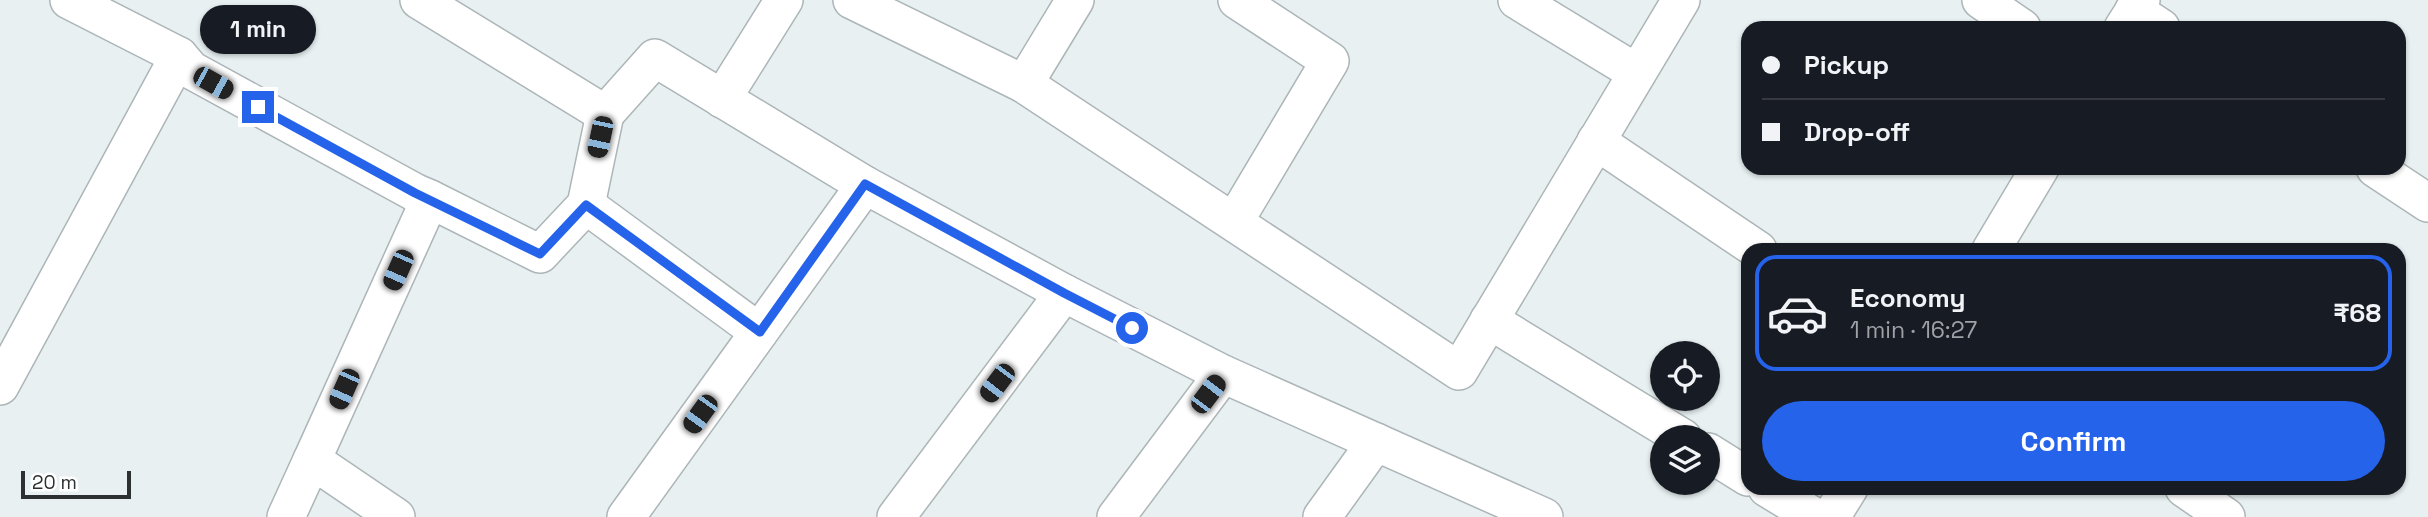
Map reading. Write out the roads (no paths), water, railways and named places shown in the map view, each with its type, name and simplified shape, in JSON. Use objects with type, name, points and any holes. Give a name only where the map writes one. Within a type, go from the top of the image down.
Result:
[{"type":"street","points":[[69,0],[179,56],[191,70],[415,193],[540,254],[586,205],[605,114],[655,58],[865,184],[1064,293],[1223,374],[1540,516]]},
{"type":"street","points":[[419,0],[605,114]]},
{"type":"street","points":[[722,99],[784,0]]},
{"type":"street","points":[[852,0],[1024,84],[1459,371],[1681,0]]},
{"type":"street","points":[[1024,84],[1075,0]]},
{"type":"street","points":[[1234,222],[1330,61],[1237,0]]},
{"type":"street","points":[[1517,0],[1637,73]]},
{"type":"street","points":[[1981,0],[2012,21]]},
{"type":"street","points":[[0,386],[9,348],[179,56]]},
{"type":"street","points":[[1596,141],[1748,243]]},
{"type":"street","points":[[1995,243],[2036,175]]},
{"type":"street","points":[[2386,175],[2428,203]]},
{"type":"street","points":[[626,517],[865,184]]},
{"type":"street","points":[[286,517],[430,199]]},
{"type":"street","points":[[586,205],[760,332]]},
{"type":"street","points":[[896,517],[1064,293]]},
{"type":"street","points":[[1489,320],[1662,425]]},
{"type":"street","points":[[1116,517],[1223,374]]},
{"type":"street","points":[[1322,517],[1376,442]]},
{"type":"street","points":[[312,460],[396,517]]},
{"type":"street","points":[[1720,460],[1741,473]]},
{"type":"street","points":[[1779,495],[1815,517]]},
{"type":"street","points":[[1831,517],[1845,495]]},
{"type":"street","points":[[2194,495],[2226,517]]}]
